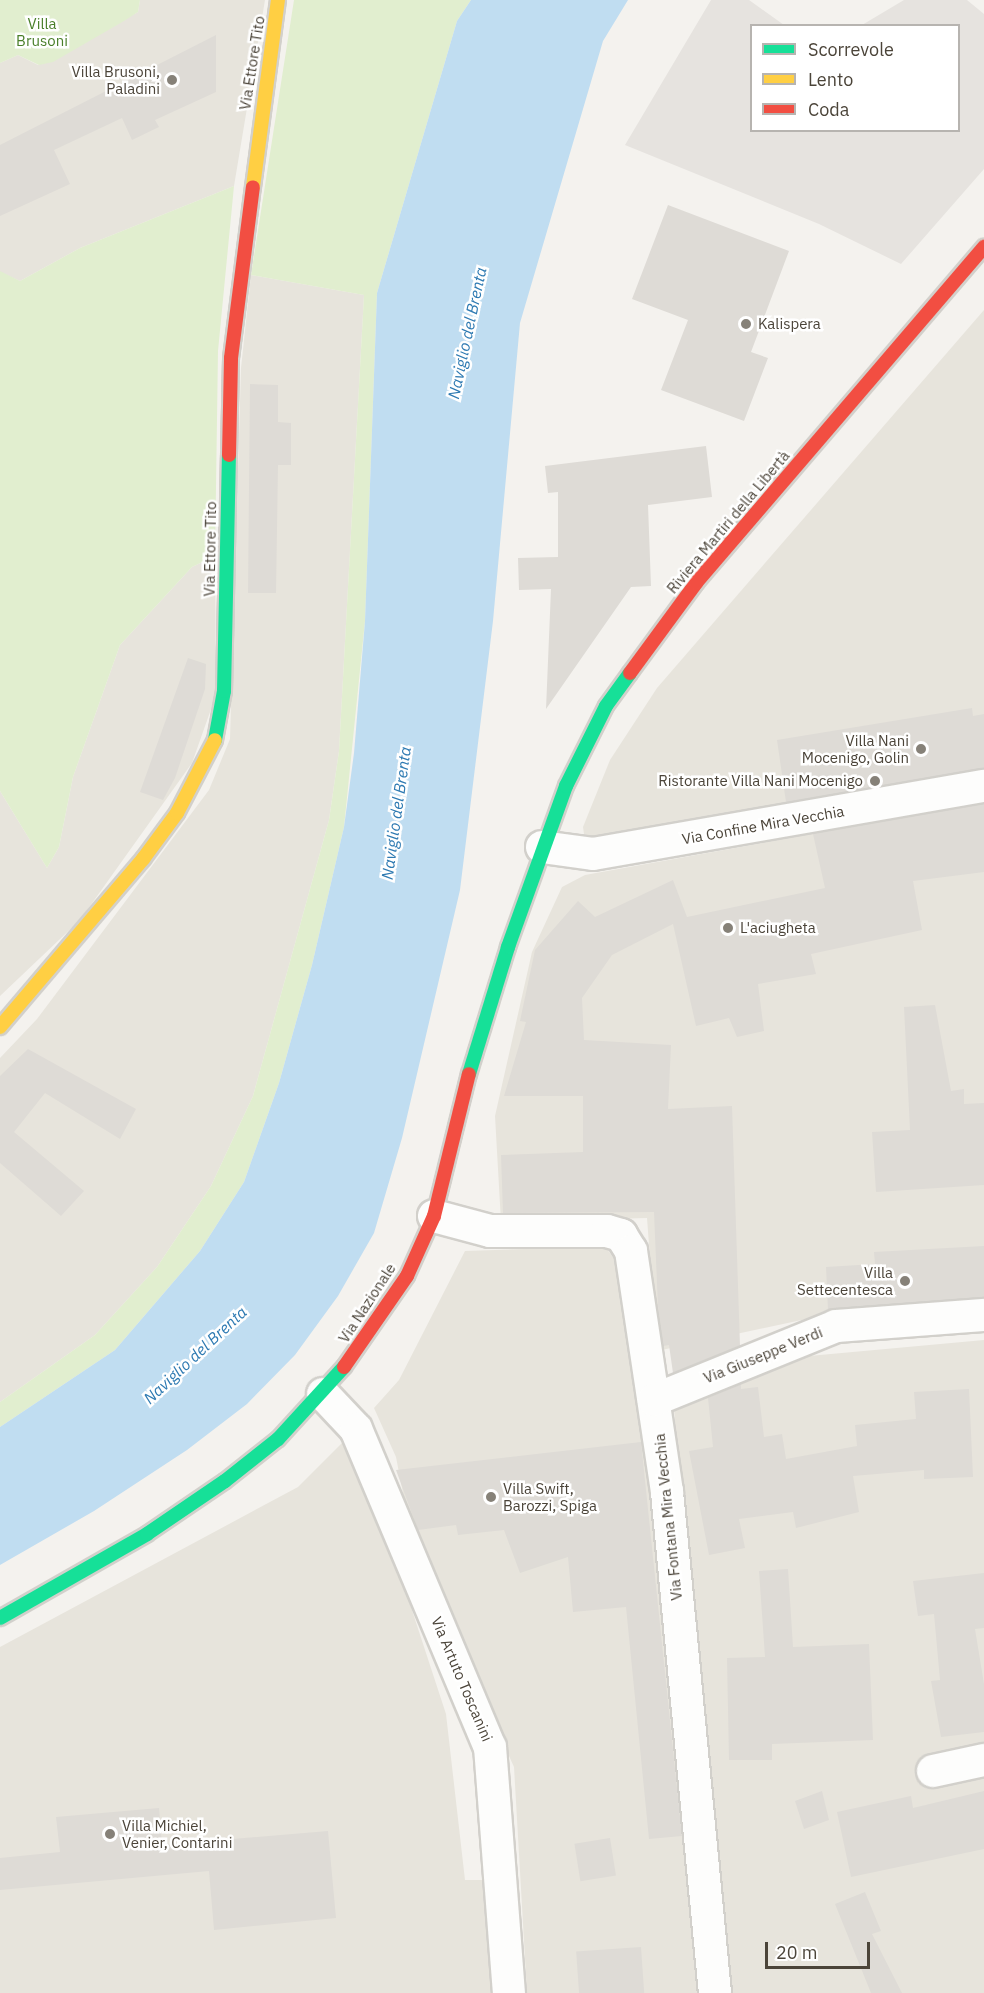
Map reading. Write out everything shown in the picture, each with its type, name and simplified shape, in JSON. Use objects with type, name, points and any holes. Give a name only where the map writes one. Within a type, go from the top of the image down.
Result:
[{"type":"main road","name":"Via Ettore Tito","points":[[0,1027],[115,895],[177,813],[213,748],[224,691],[231,358],[278,0]]},
{"type":"main road","name":"Riviera Martiri della Libertà","points":[[542,847],[584,747],[606,706],[650,644],[696,583],[984,248]]},
{"type":"main road","name":"Via Nazionale","points":[[0,1618],[147,1534],[225,1481],[278,1439],[323,1394],[362,1344],[407,1276],[434,1216],[472,1062],[542,847]]},
{"type":"street","name":"Via Confine Mira Vecchia","points":[[542,847],[593,854],[984,786]]},
{"type":"street","name":"Via Fontana Mira Vecchia","points":[[434,1216],[490,1231],[607,1231],[621,1235],[632,1251],[667,1492],[715,1993]]},
{"type":"street","name":"Via Giuseppe Verdi","points":[[654,1400],[836,1326],[984,1315]]},
{"type":"street","name":"Via Artuto Toscanini","points":[[323,1394],[356,1429],[490,1748],[509,1993]]},
{"type":"street","points":[[933,1771],[984,1760]]},
{"type":"shaded area","points":[[140,0],[265,0],[234,186],[80,248],[20,281],[0,272],[0,63],[18,55],[38,65],[138,12]]},
{"type":"shaded area","points":[[711,0],[749,0],[783,24],[750,24],[750,132],[960,132],[960,24],[864,24],[904,0],[967,0],[984,14],[984,169],[901,264],[819,224],[625,145]]},
{"type":"shaded area","points":[[251,275],[364,295],[339,751],[329,820],[253,1096],[211,1186],[157,1267],[95,1335],[0,1402],[0,1058],[37,1019],[209,790],[230,739],[241,368]]},
{"type":"shaded area","points":[[984,310],[984,773],[592,837],[584,834],[583,827],[610,760],[657,688]]},
{"type":"shaded area","points":[[215,556],[216,695],[192,763],[80,920],[0,996],[0,791],[47,868],[59,847],[73,777],[120,645],[192,567]]},
{"type":"shaded area","points":[[984,803],[984,1312],[811,1318],[657,1351],[647,1218],[501,1222],[495,1116],[532,952],[562,887],[585,875]]},
{"type":"shaded area","points":[[588,1247],[607,1249],[617,1263],[651,1488],[702,1993],[527,1993],[514,1767],[412,1540],[396,1457],[374,1408],[399,1380],[465,1251]]},
{"type":"shaded area","points":[[984,1340],[984,1747],[920,1760],[926,1786],[984,1774],[984,1993],[725,1993],[689,1619],[674,1408],[798,1357]]},
{"type":"shaded area","points":[[344,1441],[407,1595],[446,1714],[465,1880],[490,1880],[499,1993],[0,1993],[0,1647],[298,1487]]},
{"type":"green space","name":"Villa Brusoni","points":[[0,0],[140,0],[138,12],[53,62],[39,65],[18,55],[0,63]]},
{"type":"green space","points":[[294,0],[471,0],[457,21],[377,293],[365,621],[344,827],[312,965],[279,1083],[244,1182],[200,1251],[115,1350],[0,1427],[0,1402],[95,1335],[157,1267],[211,1186],[253,1096],[329,820],[339,751],[364,295],[251,275]]},
{"type":"green space","points":[[234,186],[218,351],[215,556],[192,567],[120,645],[73,777],[59,847],[47,868],[0,791],[0,271],[20,281],[80,248]]},
{"type":"water","name":"Naviglio del Brenta","points":[[471,0],[628,0],[603,41],[520,323],[493,621],[460,890],[402,1138],[374,1233],[338,1296],[295,1355],[247,1404],[187,1450],[94,1511],[0,1565],[0,1427],[115,1350],[200,1251],[244,1182],[279,1083],[312,965],[344,827],[354,753],[365,621],[377,293],[457,21]]},
{"type":"building","points":[[216,35],[216,92],[155,120],[159,127],[132,140],[122,118],[54,150],[70,184],[0,216],[0,145]]},
{"type":"building","points":[[668,205],[789,251],[751,352],[768,358],[744,421],[661,390],[688,320],[632,299]]},
{"type":"building","points":[[250,384],[278,385],[278,422],[291,423],[291,465],[278,465],[276,593],[248,593]]},
{"type":"building","points":[[706,446],[712,497],[648,505],[651,586],[631,587],[546,709],[551,589],[519,590],[518,558],[558,557],[558,492],[548,493],[545,466]]},
{"type":"building","points":[[188,658],[206,664],[205,689],[175,778],[163,800],[140,792]]},
{"type":"building","points":[[972,708],[973,716],[984,714],[984,768],[786,802],[777,740]]},
{"type":"building","points":[[984,804],[984,872],[913,881],[922,930],[811,954],[816,974],[758,984],[764,1031],[737,1037],[729,1018],[696,1026],[673,924],[612,955],[582,998],[584,1040],[671,1045],[668,1109],[732,1106],[740,1346],[673,1373],[669,1345],[663,1346],[658,1307],[654,1212],[503,1213],[501,1155],[583,1152],[583,1096],[504,1096],[526,1022],[520,1021],[535,950],[578,901],[595,917],[673,880],[687,917],[825,888],[813,834]]},
{"type":"building","points":[[935,1005],[951,1091],[964,1089],[964,1104],[984,1103],[984,1185],[876,1192],[872,1132],[910,1130],[904,1007]]},
{"type":"building","points":[[28,1049],[136,1109],[120,1139],[45,1093],[14,1132],[84,1191],[61,1216],[0,1163],[0,1076]]},
{"type":"building","name":"Villa Settecentesca","points":[[984,1246],[984,1297],[828,1310],[826,1267],[875,1264],[874,1252]]},
{"type":"building","points":[[741,1384],[741,1389],[758,1387],[764,1437],[782,1434],[786,1459],[857,1446],[855,1425],[916,1419],[914,1392],[969,1389],[973,1477],[924,1479],[924,1470],[853,1476],[859,1512],[796,1528],[793,1512],[739,1519],[745,1548],[709,1555],[689,1451],[713,1447],[708,1398]]},
{"type":"building","points":[[641,1442],[682,1836],[649,1839],[626,1607],[573,1612],[568,1557],[520,1573],[504,1530],[458,1535],[456,1525],[418,1530],[396,1470]]},
{"type":"building","points":[[788,1569],[793,1647],[869,1644],[873,1740],[772,1744],[772,1760],[729,1760],[727,1658],[765,1657],[759,1571]]},
{"type":"building","points":[[984,1573],[984,1628],[975,1629],[984,1684],[984,1732],[941,1737],[931,1681],[940,1680],[934,1614],[918,1616],[913,1581]]},
{"type":"building","points":[[822,1791],[829,1820],[804,1829],[795,1801]]},
{"type":"building","points":[[984,1791],[984,1849],[851,1877],[837,1812],[911,1796],[913,1808]]},
{"type":"building","points":[[159,1808],[162,1845],[328,1831],[336,1918],[214,1930],[209,1871],[0,1890],[0,1858],[60,1852],[56,1817]]},
{"type":"building","points":[[610,1838],[616,1876],[580,1881],[574,1844]]},
{"type":"building","points":[[865,1892],[881,1931],[872,1934],[902,1993],[871,1993],[835,1904]]},
{"type":"building","points":[[641,1947],[644,1993],[579,1993],[576,1952]]},
{"type":"traffic: fast","points":[[215,740],[224,691],[229,455]]},
{"type":"traffic: fast","points":[[469,1074],[508,947],[566,786],[606,706],[630,673]]},
{"type":"traffic: fast","points":[[0,1618],[147,1534],[225,1481],[278,1439],[344,1367]]},
{"type":"traffic: slow","points":[[253,187],[278,0]]},
{"type":"traffic: slow","points":[[0,1027],[143,859],[177,813],[215,740]]},
{"type":"traffic: jam","points":[[229,455],[231,358],[253,187]]},
{"type":"traffic: jam","points":[[630,673],[696,583],[984,247]]},
{"type":"traffic: jam","points":[[344,1367],[407,1276],[434,1216],[469,1074]]},
{"type":"place","name":"Villa Brusoni, Paladini","points":[[172,80]]},
{"type":"place","name":"Kalispera","points":[[746,324]]},
{"type":"place","name":"Villa Nani Mocenigo, Golin","points":[[921,749]]},
{"type":"place","name":"Ristorante Villa Nani Mocenigo","points":[[875,781]]},
{"type":"place","name":"L'aciugheta","points":[[728,928]]},
{"type":"place","name":"Villa Settecentesca","points":[[905,1281]]},
{"type":"place","name":"Villa Swift, Barozzi, Spiga","points":[[491,1497]]},
{"type":"place","name":"Villa Michiel, Venier, Contarini","points":[[110,1834]]}]
